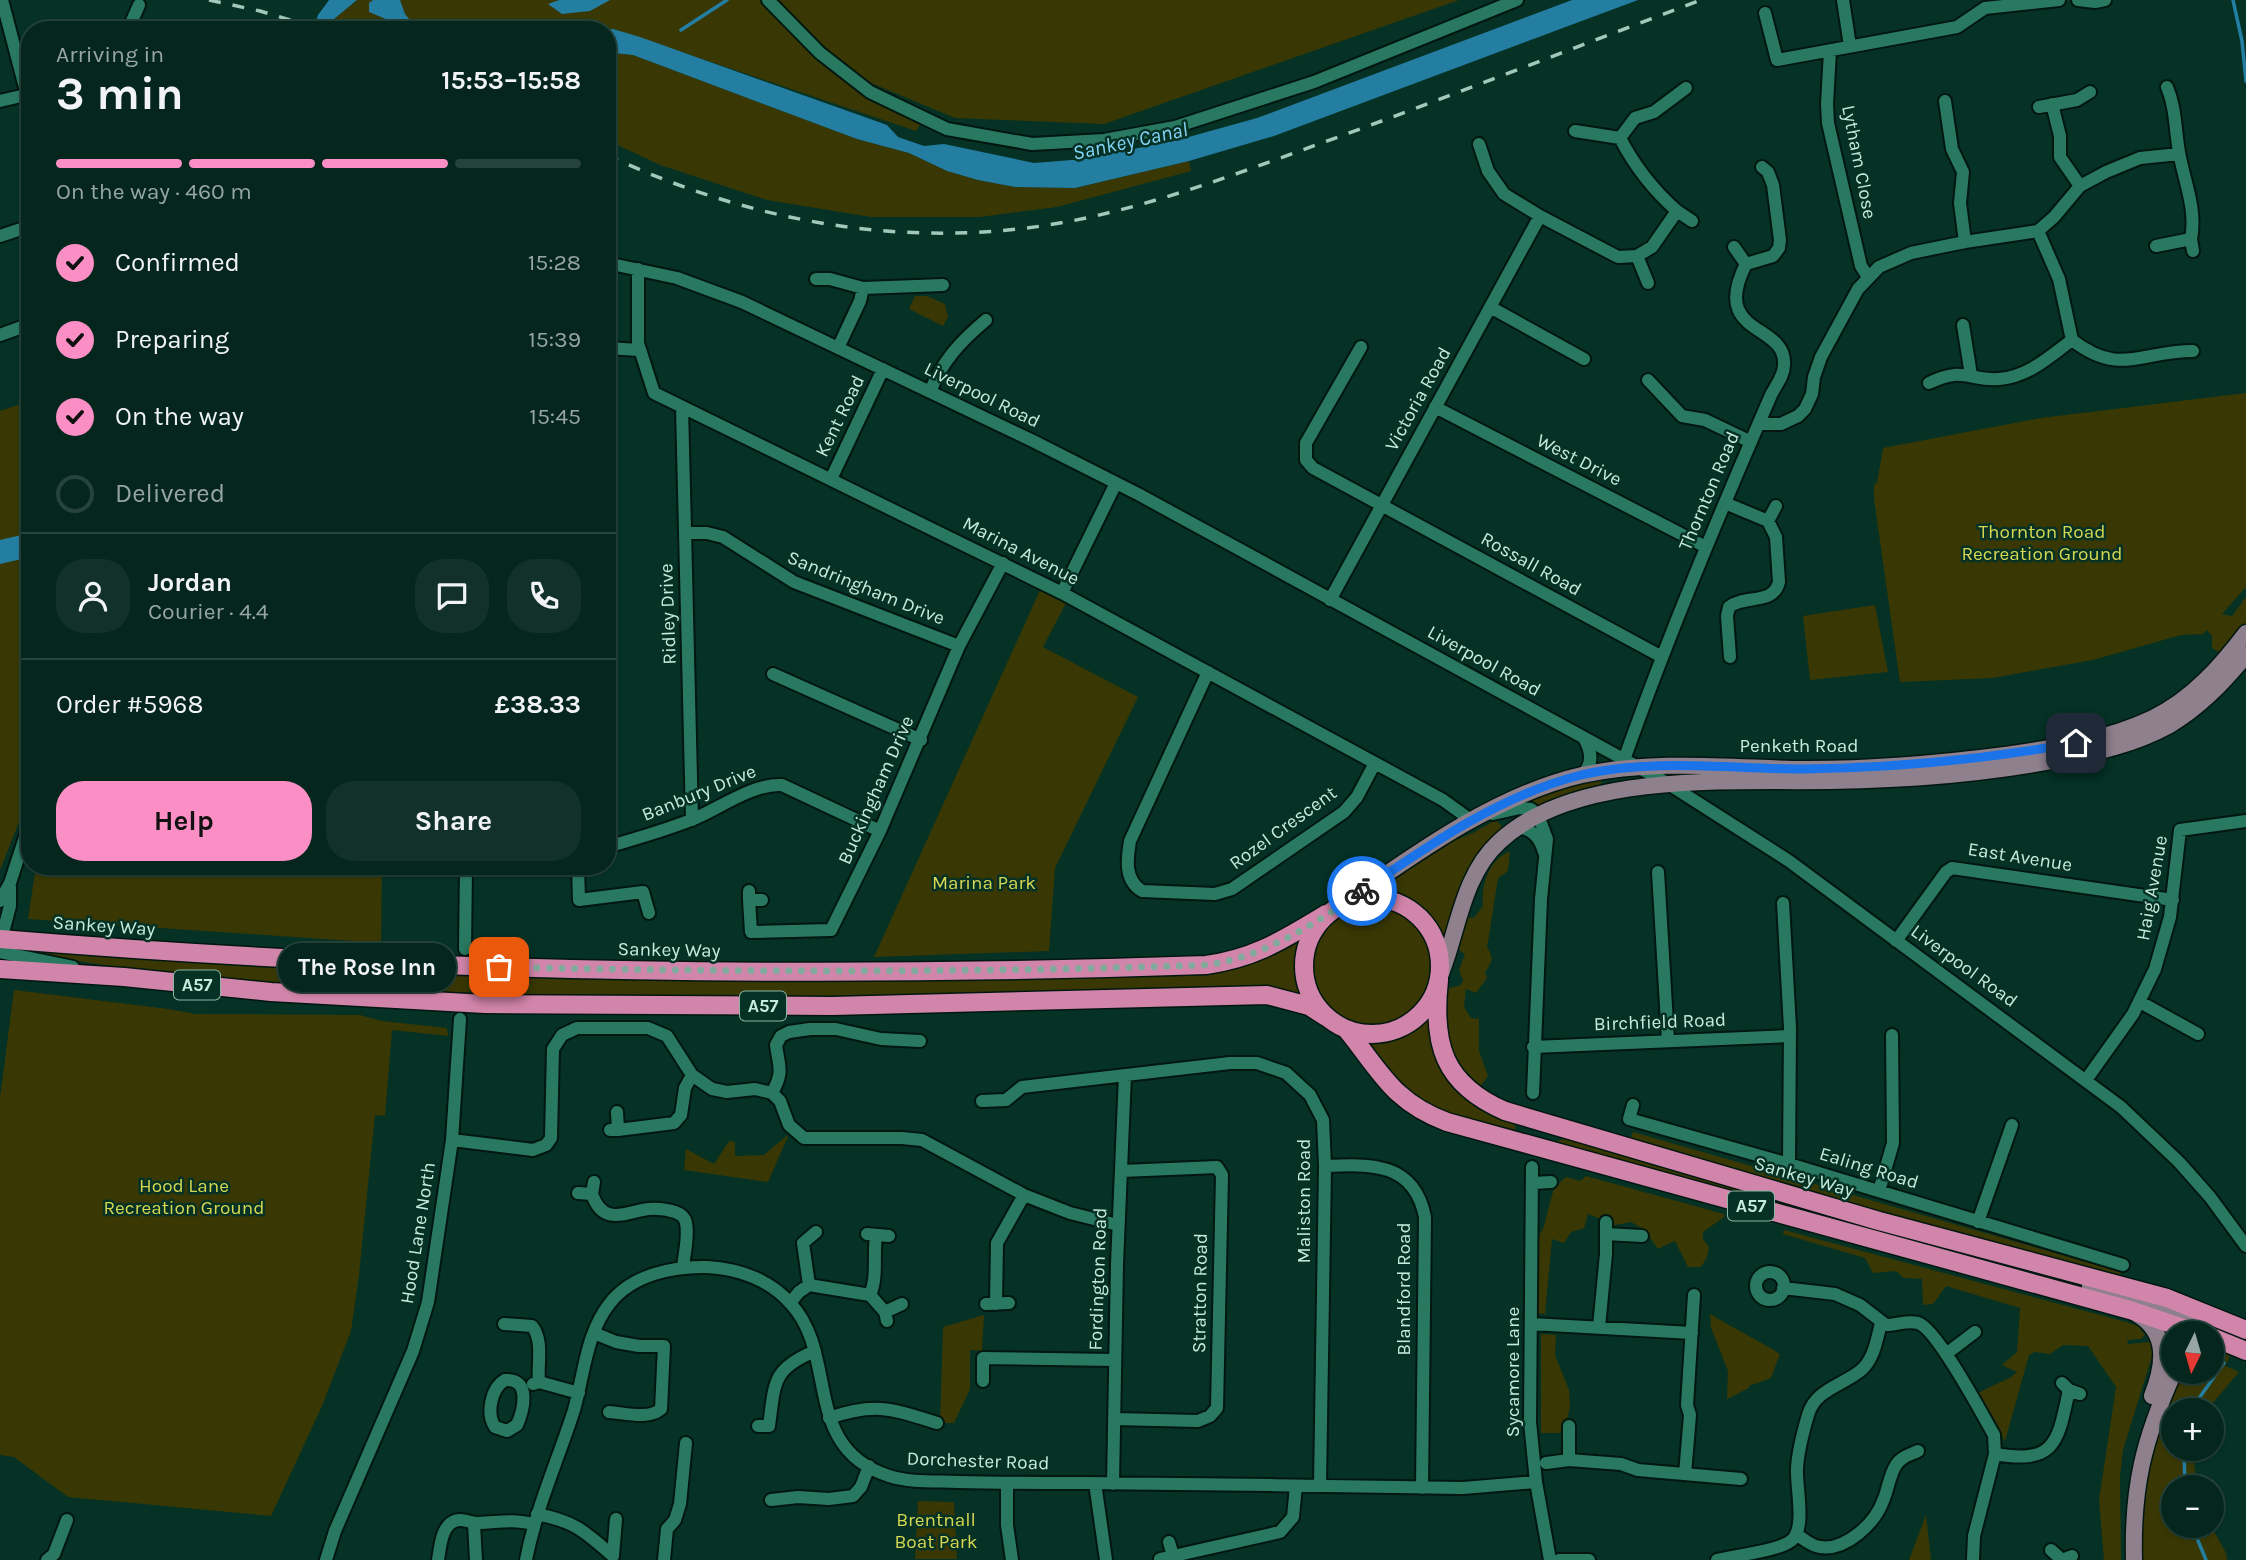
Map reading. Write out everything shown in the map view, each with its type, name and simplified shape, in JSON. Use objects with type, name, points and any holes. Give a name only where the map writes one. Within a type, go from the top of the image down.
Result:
[{"type":"highway","name":"A57","points":[[1326,1017],[1313,1001],[1305,982],[1303,961],[1308,940],[1326,914],[1346,902],[1367,897],[1388,899],[1407,907],[1423,920],[1434,937],[1440,956],[1439,978],[1434,994],[1423,1011],[1408,1024],[1389,1032],[1368,1034],[1346,1030]]},
{"type":"highway","name":"Sankey Way","points":[[0,944],[476,966],[690,972],[1129,968],[1227,962],[1261,951],[1326,914]]},
{"type":"highway","name":"A57","points":[[0,969],[124,977],[271,992],[492,1004],[832,1006],[1256,994],[1309,1006],[1346,1030],[1394,1091],[1410,1105],[1447,1122],[2130,1310],[2161,1321]]},
{"type":"highway","name":"Sankey Way","points":[[1439,978],[1437,1035],[1444,1058],[1457,1080],[1489,1104],[1532,1120],[1879,1221],[2167,1298],[2246,1329]]},
{"type":"highway","points":[[1532,1120],[1532,1146]]},
{"type":"highway","points":[[2224,1342],[2246,1351]]},
{"type":"main road","name":"Penketh Road","points":[[2134,734],[2193,692],[2227,658],[2246,633]]},
{"type":"main road","name":"Penketh Road","points":[[1439,978],[1474,877],[1498,842],[1538,815],[1578,800],[1667,783],[1926,764],[1988,764],[2076,743],[2167,727],[2190,712],[2227,678],[2246,655]]},
{"type":"main road","name":"Penketh Road","points":[[1346,902],[1474,820],[1536,790],[1580,776],[1631,763],[1795,775]]},
{"type":"main road","points":[[2021,1259],[2063,1277],[2182,1314],[2189,1321]]},
{"type":"main road","points":[[2130,1310],[2155,1329],[2162,1350],[2159,1379],[2142,1422],[2145,1445]]},
{"type":"main road","points":[[2202,1321],[2223,1320]]},
{"type":"main road","points":[[2134,1560],[2134,1520],[2145,1445],[2169,1384]]},
{"type":"street","points":[[2,0],[5,35],[21,76]]},
{"type":"street","points":[[768,0],[820,53],[870,92],[947,129],[1032,144],[1104,140],[1175,127],[1314,82],[1517,0]]},
{"type":"street","points":[[1843,0],[1850,46]]},
{"type":"street","points":[[1765,13],[1777,60],[1957,27],[1984,4],[2059,0]]},
{"type":"street","points":[[2078,0],[2105,0]]},
{"type":"street","points":[[132,21],[139,5]]},
{"type":"street","name":"Lytham Close","points":[[1830,51],[1828,123],[1861,266],[1868,276]]},
{"type":"street","points":[[2156,246],[2192,245],[2193,213],[2179,154],[2175,109],[2166,86]]},
{"type":"street","points":[[1620,138],[1635,118],[1654,112],[1686,88]]},
{"type":"street","points":[[2039,107],[2077,100],[2090,92]]},
{"type":"street","points":[[0,102],[21,96]]},
{"type":"street","points":[[1945,101],[1952,149],[1963,172],[1960,203],[1965,242]]},
{"type":"street","points":[[2052,104],[2060,136],[2060,157],[2080,186]]},
{"type":"street","points":[[1575,131],[1620,138]]},
{"type":"street","points":[[1620,138],[1635,167],[1657,193],[1692,221]]},
{"type":"street","points":[[1479,144],[1488,171],[1504,194],[1618,257],[1637,256],[1652,247],[1677,211]]},
{"type":"street","points":[[1868,276],[1896,258],[1965,242],[2038,231],[2054,217],[2080,186],[2140,158],[2179,154]]},
{"type":"street","points":[[1746,264],[1773,256],[1780,244],[1773,185],[1768,172],[1761,166]]},
{"type":"street","name":"Victoria Road","points":[[1330,600],[1540,216]]},
{"type":"street","points":[[0,236],[21,229]]},
{"type":"street","points":[[2038,231],[2059,279],[2071,340],[2104,359],[2123,361],[2169,351],[2194,351]]},
{"type":"street","points":[[1734,247],[1746,264]]},
{"type":"street","points":[[1637,256],[1648,283]]},
{"type":"street","points":[[1746,264],[1736,296],[1737,307],[1747,323],[1776,342],[1784,359],[1781,378],[1759,424]]},
{"type":"street","name":"Liverpool Road","points":[[616,265],[677,278],[742,302],[1116,483],[1667,783],[1788,860],[2086,1080],[2149,1131],[2172,1154],[2210,1196],[2246,1246]]},
{"type":"street","name":"Marina Avenue","points":[[638,269],[637,336],[654,393],[1062,593],[1443,800],[1474,820]]},
{"type":"street","name":"Thornton Road","points":[[1631,763],[1662,657],[1759,424],[1781,424],[1805,410],[1821,357],[1858,289],[1868,276]]},
{"type":"street","points":[[817,279],[830,279],[863,288],[943,285]]},
{"type":"street","points":[[838,348],[860,301],[863,288]]},
{"type":"street","points":[[1490,307],[1584,359]]},
{"type":"street","points":[[930,392],[940,367],[952,351],[986,320]]},
{"type":"street","points":[[1963,325],[1971,375]]},
{"type":"street","points":[[0,335],[21,327]]},
{"type":"street","points":[[1926,384],[1954,373],[1998,379],[2026,373],[2071,340]]},
{"type":"street","name":"Rossall Road","points":[[1361,347],[1306,443],[1305,454],[1313,468],[1662,657]]},
{"type":"street","points":[[616,349],[639,350]]},
{"type":"street","name":"Kent Road","points":[[831,479],[883,369]]},
{"type":"street","points":[[1648,380],[1682,416],[1705,420],[1751,442]]},
{"type":"street","name":"Ridley Drive","points":[[682,407],[692,820]]},
{"type":"street","name":"West Drive","points":[[1435,407],[1706,547]]},
{"type":"street","points":[[1062,593],[1116,483]]},
{"type":"street","points":[[1725,503],[1768,521],[1776,537],[1779,582],[1778,589],[1770,596],[1738,601],[1729,607],[1727,617],[1730,658]]},
{"type":"street","points":[[1768,521],[1776,506]]},
{"type":"street","name":"Sandringham Drive","points":[[685,533],[707,533],[723,537],[794,582],[959,646]]},
{"type":"street","name":"Buckingham Drive","points":[[753,897],[751,932],[831,930],[880,831],[959,646],[1003,564]]},
{"type":"street","name":"Rozel Crescent","points":[[1208,672],[1130,841],[1130,879],[1135,887],[1142,891],[1215,894],[1232,889],[1344,812],[1357,797],[1375,763]]},
{"type":"street","points":[[773,674],[920,740]]},
{"type":"street","points":[[1580,776],[1588,769],[1591,760],[1584,738]]},
{"type":"street","name":"Banbury Drive","points":[[616,844],[692,820],[772,784],[782,785],[880,831]]},
{"type":"street","points":[[1474,820],[1520,808],[1531,809],[1538,815],[1547,839],[1544,852],[1533,1047],[1533,1093]]},
{"type":"street","name":"Haig Avenue","points":[[2086,1080],[2140,1002],[2162,949],[2173,901],[2180,830],[2246,821]]},
{"type":"street","points":[[1517,827],[1534,833],[1544,852]]},
{"type":"street","points":[[0,901],[10,883],[21,849]]},
{"type":"street","name":"East Avenue","points":[[1896,941],[1946,872],[1952,868],[2173,901]]},
{"type":"street","points":[[1658,872],[1668,1040]]},
{"type":"street","points":[[465,948],[466,875]]},
{"type":"street","points":[[578,875],[579,900],[643,892],[649,913]]},
{"type":"street","points":[[0,944],[10,906],[10,883]]},
{"type":"street","points":[[1781,909],[1789,1036],[1789,1164]]},
{"type":"street","name":"A57","points":[[0,944],[124,977]]},
{"type":"street","points":[[2140,1002],[2198,1034]]},
{"type":"street","name":"Hood Lane North","points":[[326,1560],[335,1531],[400,1383],[422,1325],[434,1276],[452,1140],[460,1019]]},
{"type":"street","points":[[452,1140],[533,1150],[546,1145],[552,1131],[553,1049],[556,1041],[569,1030],[648,1028],[667,1036],[692,1075],[712,1089],[727,1092],[755,1089],[772,1093],[780,1101],[789,1125],[804,1138],[922,1140],[1024,1195],[1070,1213],[1118,1226]]},
{"type":"street","points":[[772,1093],[781,1068],[776,1045],[781,1036],[789,1032],[836,1029],[881,1039],[920,1041]]},
{"type":"street","points":[[1879,1191],[1893,1143],[1892,1035]]},
{"type":"street","name":"Birchfield Road","points":[[1533,1047],[1789,1036]]},
{"type":"street","name":"Maliston Road","points":[[982,1101],[1006,1100],[1022,1087],[1230,1063],[1257,1063],[1286,1073],[1310,1095],[1323,1121],[1325,1166],[1320,1486]]},
{"type":"street","points":[[617,1112],[614,1130],[674,1123],[681,1115],[685,1088],[692,1075]]},
{"type":"street","name":"Fordington Road","points":[[1112,1484],[1118,1226],[1125,1075]]},
{"type":"street","name":"Ealing Road","points":[[1633,1105],[1629,1119],[2116,1260]]},
{"type":"street","points":[[1978,1222],[2007,1129]]},
{"type":"street","name":"Blandford Road","points":[[1325,1166],[1368,1165],[1384,1168],[1407,1182],[1418,1194],[1423,1205],[1422,1488]]},
{"type":"street","name":"Stratton Road","points":[[1115,1419],[1198,1421],[1210,1416],[1217,1408],[1222,1175],[1217,1167],[1122,1171]]},
{"type":"street","name":"Sycamore Lane","points":[[1532,1167],[1530,1422],[1536,1482],[1550,1560]]},
{"type":"street","points":[[1533,1183],[1551,1182]]},
{"type":"street","points":[[578,1193],[593,1188],[596,1203],[610,1214],[620,1216],[643,1203],[680,1213],[686,1220],[683,1268]]},
{"type":"street","points":[[997,1304],[997,1243],[1024,1195]]},
{"type":"street","points":[[1599,1327],[1606,1228],[1642,1236]]},
{"type":"street","points":[[809,1285],[803,1243],[816,1232]]},
{"type":"street","points":[[870,1296],[875,1284],[874,1258],[878,1235]]},
{"type":"street","name":"Dorchester Road","points":[[526,1560],[536,1519],[579,1393],[594,1333],[611,1302],[622,1292],[644,1278],[683,1268],[713,1268],[743,1273],[774,1289],[790,1303],[806,1325],[815,1351],[830,1418],[845,1446],[869,1466],[901,1479],[1007,1483],[1422,1488],[1475,1488],[1536,1482]]},
{"type":"street","points":[[790,1303],[809,1285],[870,1296],[886,1317],[902,1304]]},
{"type":"street","points":[[1783,1288],[1835,1294],[1860,1305],[1881,1323],[1920,1324],[1926,1327],[1946,1354],[1994,1435],[1995,1454],[1974,1536],[1973,1560]]},
{"type":"street","points":[[1685,1474],[1694,1295]]},
{"type":"street","points":[[504,1323],[533,1326],[537,1331],[539,1382]]},
{"type":"street","points":[[1717,1560],[1783,1545],[1796,1534],[1799,1523],[1797,1471],[1808,1413],[1816,1398],[1861,1371],[1875,1348],[1881,1323]]},
{"type":"street","points":[[1532,1324],[1692,1333]]},
{"type":"street","points":[[1946,1354],[1972,1328],[1983,1343]]},
{"type":"street","points":[[594,1333],[616,1342],[664,1346],[661,1409],[648,1415],[609,1412]]},
{"type":"street","points":[[758,1426],[769,1426],[779,1375],[788,1364],[815,1351]]},
{"type":"street","points":[[983,1381],[983,1358],[1114,1360]]},
{"type":"street","points":[[523,1387],[539,1382],[579,1393]]},
{"type":"street","points":[[1995,1454],[2026,1457],[2047,1450],[2060,1432],[2070,1389]]},
{"type":"street","points":[[830,1418],[872,1408],[897,1411],[937,1423]]},
{"type":"street","points":[[1569,1426],[1569,1460]]},
{"type":"street","points":[[664,1560],[667,1529],[676,1520],[680,1504],[686,1443]]},
{"type":"street","points":[[1796,1534],[1815,1546],[1828,1547],[1859,1535],[1873,1520],[1883,1503],[1894,1467],[1902,1458],[1918,1451]]},
{"type":"street","points":[[1546,1463],[1569,1460],[1620,1464],[1638,1469],[1741,1479]]},
{"type":"street","points":[[771,1500],[853,1496],[861,1487],[869,1466]]},
{"type":"street","points":[[1007,1483],[1007,1525],[1012,1560]]},
{"type":"street","points":[[1095,1483],[1106,1560]]},
{"type":"street","points":[[1169,1542],[1167,1558],[1280,1532],[1293,1517],[1296,1486]]},
{"type":"street","points":[[438,1560],[447,1526],[453,1521],[463,1520],[474,1524],[536,1519],[568,1521],[613,1556],[616,1519]]},
{"type":"street","points":[[47,1560],[54,1553],[67,1520]]},
{"type":"street","points":[[474,1524],[476,1560]]},
{"type":"street","points":[[2052,1550],[2065,1558]]},
{"type":"street","points":[[1559,1560],[1589,1560]]},
{"type":"green space","points":[[357,0],[1459,0],[1104,124],[955,118],[871,83],[870,92],[924,119],[916,131],[616,30],[616,21],[334,19]]},
{"type":"green space","points":[[616,53],[633,55],[857,139],[909,153],[947,171],[978,180],[1015,187],[1075,188],[1189,161],[1191,171],[1057,207],[979,217],[871,217],[767,200],[660,165],[616,144]]},
{"type":"green space","points":[[915,296],[927,296],[945,304],[948,317],[943,326],[909,309]]},
{"type":"green space","name":"Thornton Road Recreation Ground","points":[[2246,393],[2246,587],[2222,614],[2232,616],[2246,597],[2246,624],[2222,654],[2212,648],[2212,636],[2207,630],[2203,634],[2181,635],[2093,660],[1992,678],[1900,682],[1874,499],[1874,484],[1877,483],[1883,448],[2041,418]]},
{"type":"green space","points":[[21,404],[21,817],[0,870],[0,411]]},
{"type":"green space","name":"Marina Park","points":[[1041,588],[1067,601],[1043,647],[1138,697],[1055,868],[1049,951],[874,957]]},
{"type":"green space","points":[[1875,605],[1888,672],[1810,680],[1803,616]]},
{"type":"green space","points":[[1601,779],[1601,787],[1539,808],[1529,804],[1532,799]]},
{"type":"green space","points":[[1496,820],[1504,829],[1446,937],[1443,937],[1437,926],[1416,906],[1378,891],[1378,887],[1448,843]]},
{"type":"green space","points":[[1510,851],[1508,871],[1498,878],[1487,948],[1491,958],[1485,973],[1487,978],[1476,993],[1466,989],[1464,1007],[1471,1018],[1479,1019],[1479,1051],[1488,1076],[1480,1087],[1452,1059],[1443,1012],[1447,1005],[1444,998],[1446,989],[1461,985],[1463,980],[1459,970],[1465,954],[1456,948],[1465,917],[1474,918],[1483,906],[1483,889],[1488,874],[1497,860]]},
{"type":"green space","points":[[35,875],[382,875],[381,943],[28,919]]},
{"type":"green space","points":[[1373,906],[1396,910],[1416,923],[1429,943],[1433,966],[1429,989],[1416,1009],[1396,1022],[1373,1026],[1350,1022],[1330,1009],[1317,989],[1313,966],[1317,943],[1330,923],[1350,910]]},
{"type":"green space","points":[[1297,939],[1300,942],[1297,974],[1302,995],[838,1001],[489,998],[490,987],[482,978],[482,973],[1185,972]]},
{"type":"green space","points":[[15,949],[470,974],[470,982],[477,982],[481,988],[481,998],[177,976],[17,952]]},
{"type":"green space","name":"Hood Lane Recreation Ground","points":[[14,990],[196,1014],[360,1015],[382,1021],[447,1028],[448,1036],[392,1030],[385,1116],[375,1115],[351,1331],[322,1406],[271,1516],[68,1497],[14,1457],[0,1455],[0,1098]]},
{"type":"green space","points":[[1425,1021],[1431,1021],[1432,1041],[1516,1127],[1514,1133],[1453,1118],[1403,1091],[1366,1041],[1400,1036]]},
{"type":"green space","points":[[1633,1132],[2121,1272],[2119,1281],[2016,1255],[1630,1140]]},
{"type":"green space","points":[[789,1134],[768,1182],[684,1170],[686,1149],[714,1164],[729,1141],[735,1142],[735,1156],[764,1155]]},
{"type":"green space","points":[[1566,1138],[2017,1266],[2091,1290],[1551,1143]]},
{"type":"green space","points":[[1586,1176],[1724,1214],[1724,1217],[1703,1232],[1703,1239],[1709,1247],[1701,1267],[1688,1267],[1675,1241],[1658,1249],[1645,1230],[1631,1222],[1615,1225],[1588,1214],[1584,1228],[1571,1232],[1564,1243],[1552,1239],[1545,1314],[1536,1313],[1537,1238],[1543,1229],[1554,1188],[1566,1177],[1580,1181]]},
{"type":"green space","points":[[1784,1230],[2138,1326],[2145,1335],[2141,1339],[2127,1340],[2128,1344],[2150,1342],[2153,1353],[2123,1450],[2120,1477],[2121,1560],[2104,1560],[2099,1500],[2116,1387],[2088,1346],[2063,1345],[2050,1354],[2035,1352],[2029,1355],[2005,1441],[1976,1394],[2017,1372],[2002,1365],[2017,1352],[2020,1308],[1946,1286],[1933,1304],[1923,1305],[1922,1279],[1904,1278],[1896,1271],[1873,1273],[1865,1258],[1783,1234]]},
{"type":"green space","points":[[1710,1314],[1780,1354],[1771,1378],[1749,1386],[1727,1399],[1728,1371],[1711,1328]]},
{"type":"green space","points":[[984,1315],[982,1351],[970,1350],[970,1389],[954,1423],[940,1423],[943,1327]]},
{"type":"green space","points":[[1541,1334],[1556,1335],[1555,1355],[1569,1390],[1570,1407],[1564,1433],[1541,1433]]},
{"type":"green space","points":[[2224,1353],[2230,1356],[2225,1366],[2239,1372],[2217,1398],[2165,1398],[2175,1384],[2224,1384]]},
{"type":"green space","points":[[2160,1405],[2161,1461],[2194,1461],[2195,1475],[2161,1475],[2161,1538],[2218,1538],[2227,1560],[2136,1560],[2140,1503]]},
{"type":"green space","name":"Brentnall Boat Park","points":[[918,1501],[954,1502],[957,1559],[915,1559]]},
{"type":"green space","points":[[1926,1515],[1931,1560],[1909,1560]]},
{"type":"water","points":[[329,0],[357,0],[333,21],[316,21]]},
{"type":"water","points":[[373,0],[400,0],[411,21],[390,21],[369,12],[369,3]]},
{"type":"water","points":[[559,0],[610,0],[590,11],[562,14],[548,4]]},
{"type":"water","points":[[1572,0],[1638,0],[1274,136],[1189,161],[1075,188],[1015,187],[947,171],[909,153],[857,139],[633,55],[616,53],[616,30],[887,125],[898,137],[924,146],[944,144],[1034,163],[1084,159],[1178,140],[1257,118]]},
{"type":"water","points":[[21,535],[21,559],[0,564],[0,540]]},
{"type":"waterway","name":"Sankey Canal","points":[[681,30],[727,0]]},
{"type":"waterway","points":[[2233,0],[2242,41],[2246,81]]},
{"type":"waterway","points":[[2199,1398],[2209,1384]]},
{"type":"waterway","points":[[2184,1461],[2185,1475]]},
{"type":"waterway","points":[[2197,1538],[2206,1560]]},
{"type":"railway","points":[[209,0],[294,21]]},
{"type":"railway","points":[[616,159],[665,180],[724,200],[785,216],[846,227],[970,233],[1033,227],[1095,216],[1219,180],[1701,0]]},
{"type":"way so far","points":[[499,967],[790,972],[1206,965],[1247,957],[1261,951],[1362,891]]},
{"type":"place","name":"The Rose Inn","points":[[499,967]]},
{"type":"route","points":[[1362,891],[1493,809],[1536,790],[1580,776],[1637,767],[1802,769],[1926,764],[2076,743]]}]
